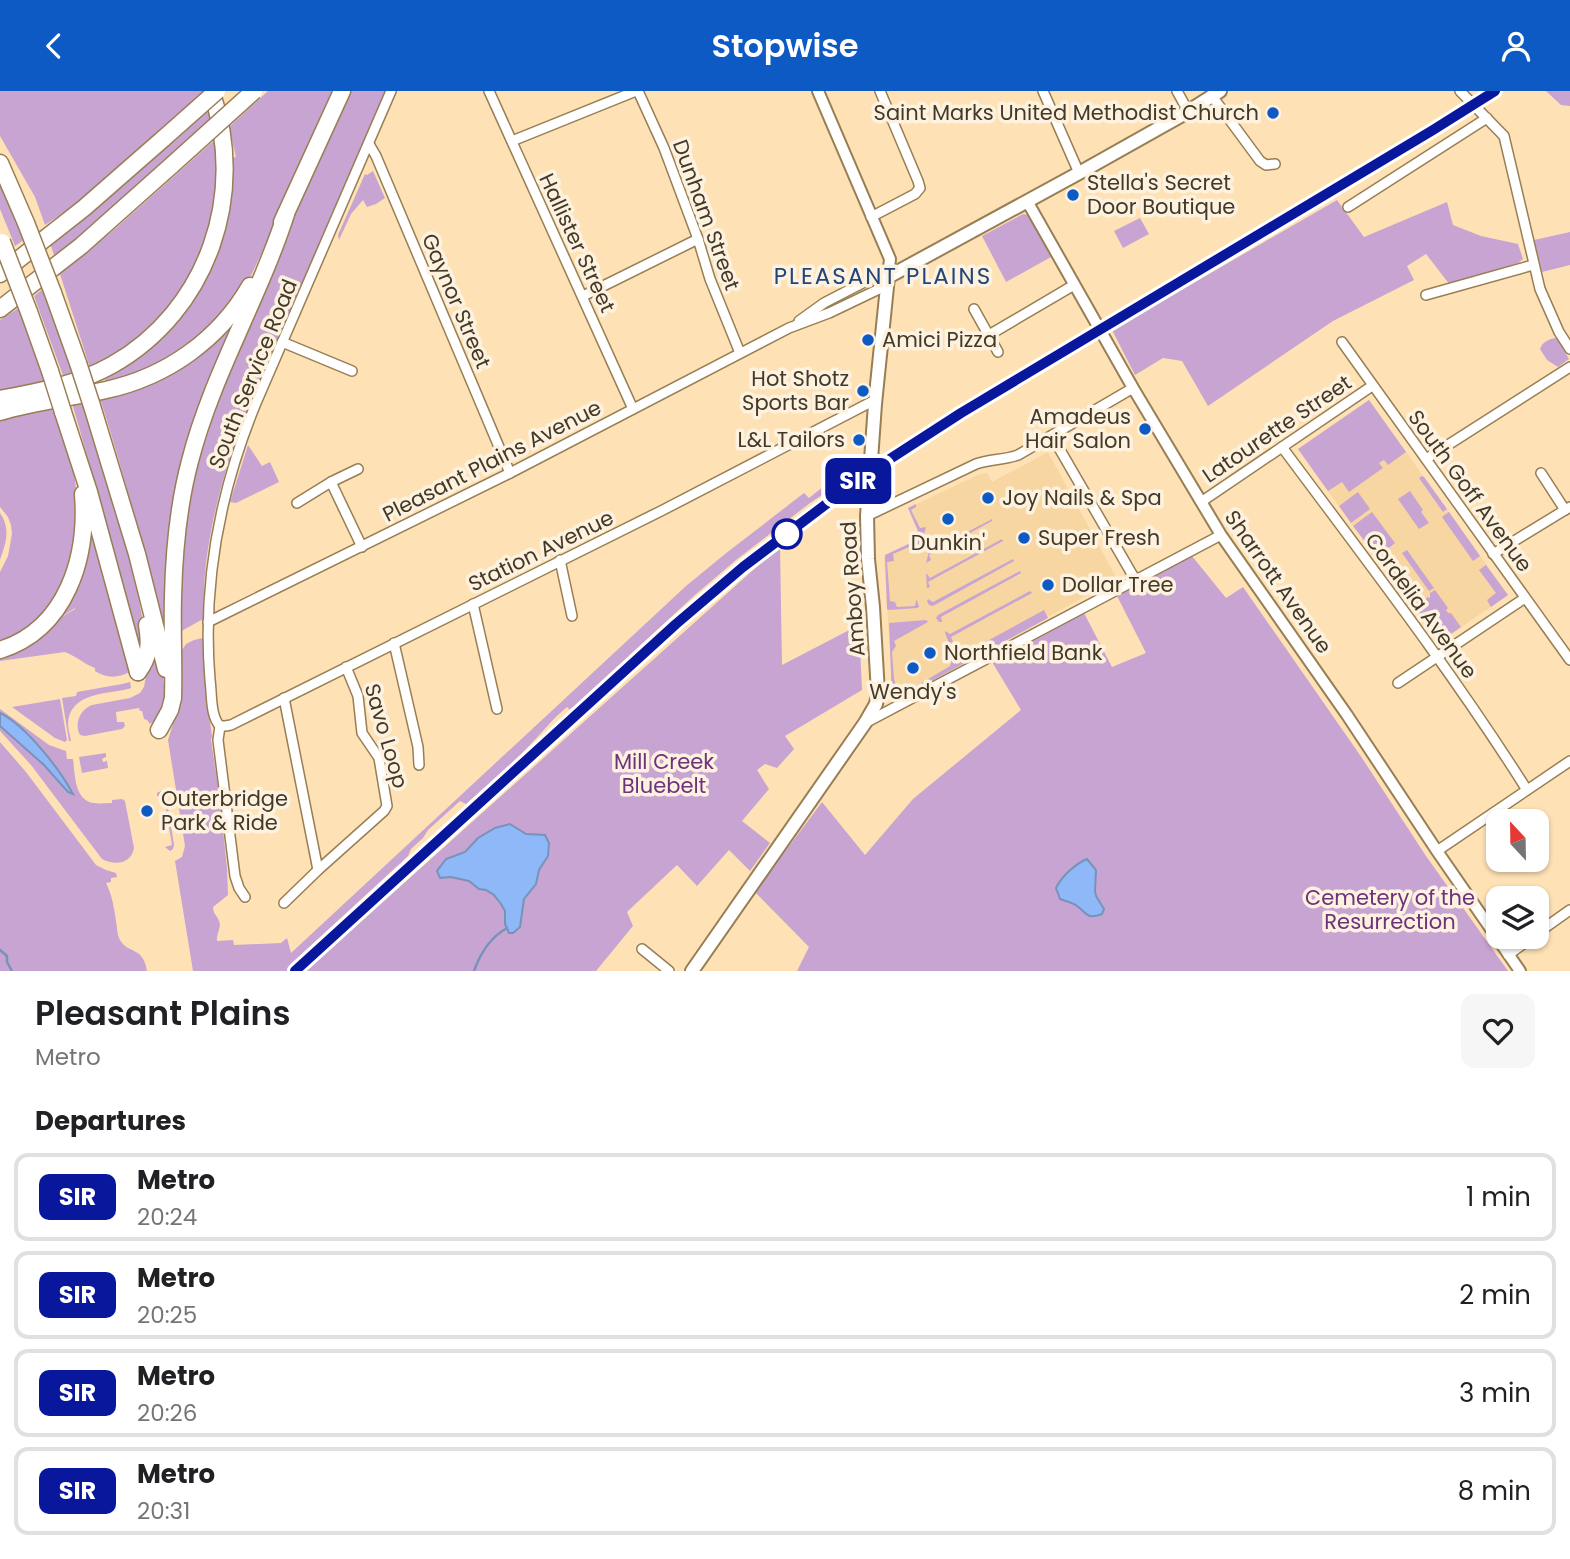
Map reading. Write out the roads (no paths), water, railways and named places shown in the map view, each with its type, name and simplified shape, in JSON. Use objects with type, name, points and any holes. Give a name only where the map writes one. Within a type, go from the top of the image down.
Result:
[{"type":"highway","points":[[0,274],[64,225],[214,91]]},
{"type":"highway","points":[[0,399],[66,384],[113,364],[153,335],[185,299],[211,250],[224,199],[226,173],[223,135],[214,91]]},
{"type":"highway","points":[[0,309],[81,246],[254,91]]},
{"type":"highway","points":[[0,412],[127,385],[162,370],[192,351],[214,332],[240,301],[286,214],[342,91]]},
{"type":"highway","points":[[0,163],[26,223],[78,363],[140,566],[167,671],[168,695],[162,725],[173,698],[175,549],[190,461],[211,397],[277,243],[286,214]]},
{"type":"highway","points":[[0,266],[64,225]]},
{"type":"highway","points":[[1,240],[50,371],[89,492],[138,672],[148,653],[149,639],[126,521]]},
{"type":"highway","points":[[0,650],[22,641],[41,627],[59,604],[75,572],[82,545],[84,517],[82,484],[74,447]]},
{"type":"main road","points":[[888,277],[1079,173],[1216,94]]},
{"type":"main road","name":"Amboy Road","points":[[692,971],[876,704],[879,680],[868,559],[867,516],[875,400],[888,277]]},
{"type":"street","name":"South Service Road","points":[[245,897],[235,876],[218,740],[220,726],[215,719],[209,670],[208,622],[219,517],[247,426],[391,91]]},
{"type":"street","name":"Hallister Street","points":[[489,91],[633,409]]},
{"type":"street","points":[[512,141],[637,91]]},
{"type":"street","name":"Dunham Street","points":[[637,91],[664,148],[710,279],[740,352]]},
{"type":"street","points":[[818,91],[890,259],[888,277]]},
{"type":"street","points":[[871,217],[915,194],[920,188],[880,91]]},
{"type":"street","points":[[1043,91],[1079,173]]},
{"type":"street","points":[[1177,91],[1188,111]]},
{"type":"street","points":[[1460,91],[1504,136],[1533,265],[1549,312],[1570,349]]},
{"type":"street","points":[[1216,94],[1260,161],[1266,165],[1275,164]]},
{"type":"street","points":[[1348,207],[1487,118]]},
{"type":"street","name":"Gaynor Street","points":[[369,143],[510,473]]},
{"type":"street","name":"Sharrott Avenue","points":[[1027,201],[1133,388],[1221,534],[1520,971]]},
{"type":"street","points":[[583,296],[698,239]]},
{"type":"street","points":[[1426,295],[1533,265]]},
{"type":"street","name":"Pleasant Plains Avenue","points":[[208,622],[510,473],[740,352],[877,290],[888,277]]},
{"type":"street","points":[[989,335],[1074,285]]},
{"type":"street","points":[[974,309],[998,352]]},
{"type":"street","points":[[282,342],[352,371]]},
{"type":"street","name":"South Goff Avenue","points":[[1342,342],[1570,660]]},
{"type":"street","points":[[1426,459],[1570,367]]},
{"type":"street","name":"Latourette Street","points":[[1201,502],[1372,386]]},
{"type":"street","points":[[867,516],[976,464],[1013,457],[1133,388]]},
{"type":"street","name":"Station Avenue","points":[[220,726],[231,725],[661,511],[875,400]]},
{"type":"street","points":[[1052,436],[1136,581]]},
{"type":"street","name":"Cordelia Avenue","points":[[1282,447],[1438,657],[1527,790]]},
{"type":"street","points":[[297,503],[358,469]]},
{"type":"street","points":[[1493,554],[1567,509],[1541,473]]},
{"type":"street","points":[[331,482],[362,547]]},
{"type":"street","points":[[865,723],[1221,534]]},
{"type":"street","points":[[560,560],[572,616]]},
{"type":"street","points":[[1398,683],[1525,598]]},
{"type":"street","points":[[473,604],[497,709]]},
{"type":"street","points":[[394,643],[418,747],[419,765]]},
{"type":"street","name":"Savo Loop","points":[[284,903],[387,806],[379,758],[362,733],[358,696],[346,667]]},
{"type":"street","points":[[284,698],[318,870]]},
{"type":"street","points":[[1437,851],[1570,761]]},
{"type":"street","points":[[1549,925],[1570,910]]},
{"type":"street","points":[[642,949],[668,971]]},
{"type":"street","points":[[1508,955],[1516,949]]},
{"type":"water","points":[[0,713],[20,727],[41,749],[73,794],[0,726]]},
{"type":"water","points":[[510,824],[526,834],[545,835],[549,843],[548,856],[539,870],[536,884],[524,899],[520,927],[513,933],[509,933],[505,924],[505,911],[494,895],[469,881],[451,877],[440,878],[437,871],[446,859],[465,852],[478,838],[495,828]]},
{"type":"water","points":[[1087,859],[1096,870],[1096,896],[1104,909],[1102,914],[1093,916],[1060,899],[1056,888],[1069,871]]},
{"type":"waterway","points":[[474,971],[487,947],[507,928]]},
{"type":"waterway","points":[[0,950],[7,956],[12,971]]},
{"type":"railway","points":[[295,971],[676,624],[743,567],[829,502],[961,413],[1495,91]]},
{"type":"metro line","name":"SIR","points":[[295,971],[676,624],[743,567],[841,493],[961,413],[1495,91]]},
{"type":"place","name":"Saint Marks United Methodist Church","points":[[1273,113]]},
{"type":"place","name":"Stella's Secret Door Boutique","points":[[1073,195]]},
{"type":"place","name":"Amici Pizza","points":[[868,340]]},
{"type":"place","name":"Hot Shotz Sports Bar","points":[[863,391]]},
{"type":"place","name":"Amadeus Hair Salon","points":[[1145,429]]},
{"type":"place","name":"L&L Tailors","points":[[859,440]]},
{"type":"place","name":"Joy Nails & Spa","points":[[988,498]]},
{"type":"place","name":"Dunkin'","points":[[948,519]]},
{"type":"place","name":"Super Fresh","points":[[1024,538]]},
{"type":"place","name":"Dollar Tree","points":[[1048,585]]},
{"type":"place","name":"Northfield Bank","points":[[930,653]]},
{"type":"place","name":"Wendy's","points":[[913,668]]},
{"type":"place","name":"Outerbridge Park & Ride","points":[[147,811]]},
{"type":"district","name":"PLEASANT PLAINS","points":[[883,276]]},
{"type":"park label","name":"Mill Creek Bluebelt","points":[[664,774]]},
{"type":"park label","name":"Cemetery of the Resurrection","points":[[1390,910]]}]
